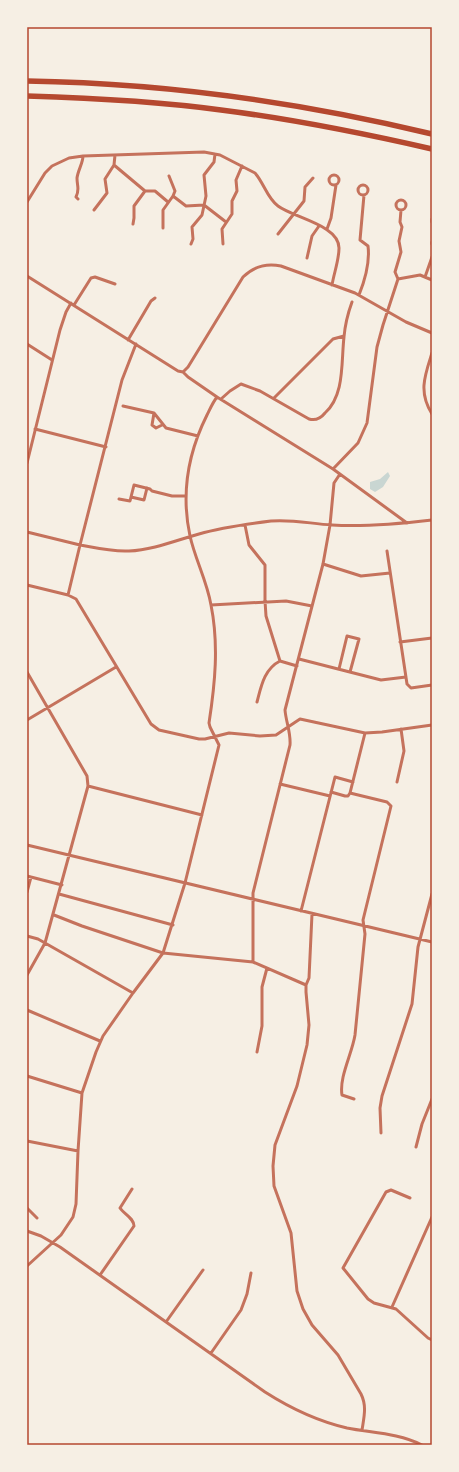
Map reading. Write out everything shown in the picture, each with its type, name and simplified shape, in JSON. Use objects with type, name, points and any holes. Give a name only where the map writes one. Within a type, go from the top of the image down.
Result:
[{"type":"highway","points":[[27,81],[101,83],[214,94],[333,112],[432,134]]},
{"type":"highway","points":[[27,96],[91,98],[220,110],[340,129],[432,150]]},
{"type":"street","points":[[27,202],[50,167],[69,158],[83,156],[204,152],[215,154],[242,166],[255,174],[276,205],[294,215],[327,229],[334,235],[339,246],[332,285]]},
{"type":"street","points":[[191,244],[193,239],[192,227],[202,215],[206,196],[204,175],[214,162],[215,154]]},
{"type":"street","points":[[94,210],[107,193],[104,179],[114,165],[115,155]]},
{"type":"street","points":[[78,199],[76,197],[79,191],[77,183],[83,156]]},
{"type":"street","points":[[114,165],[145,191],[155,191],[168,202]]},
{"type":"street","points":[[223,244],[222,229],[232,214],[232,199],[236,194],[236,180],[242,166]]},
{"type":"street","points":[[163,228],[163,210],[174,196],[175,191],[169,176]]},
{"type":"street","points":[[278,234],[304,201],[305,187],[312,178]]},
{"type":"street","points":[[327,229],[331,218],[336,185]]},
{"type":"street","points":[[133,224],[134,206],[145,191]]},
{"type":"street","points":[[359,295],[366,274],[368,250],[368,246],[360,240],[364,195]]},
{"type":"street","points":[[174,196],[186,206],[204,205],[226,222]]},
{"type":"street","points":[[332,469],[358,443],[366,423],[376,352],[387,311],[398,279],[395,272],[401,252],[399,241],[402,227],[400,222],[401,210]]},
{"type":"street","points":[[306,258],[312,236],[319,226]]},
{"type":"street","points":[[425,277],[432,257]]},
{"type":"street","points":[[183,372],[188,367],[240,282],[253,269],[261,266],[274,265],[359,295],[419,329],[432,334]]},
{"type":"street","points":[[398,279],[420,275],[432,280]]},
{"type":"street","points":[[27,276],[178,371],[183,372],[217,397],[340,474],[407,523]]},
{"type":"street","points":[[27,463],[52,360],[66,312],[91,278],[95,277],[115,284]]},
{"type":"street","points":[[128,340],[151,301],[155,298]]},
{"type":"street","points":[[221,399],[241,384],[274,398],[309,419],[317,419],[323,415],[332,407],[338,392],[344,336],[352,302]]},
{"type":"street","points":[[274,398],[333,339],[344,336]]},
{"type":"street","points":[[27,344],[52,360]]},
{"type":"street","points":[[68,595],[122,380],[136,344]]},
{"type":"street","points":[[432,353],[425,375],[423,388],[426,403],[432,414]]},
{"type":"street","points":[[27,1266],[53,1243],[67,1227],[73,1217],[75,1211],[82,1093],[100,1041],[163,953],[185,883],[219,745],[209,723],[216,662],[215,628],[211,605],[190,537],[185,496],[188,466],[198,436],[217,397]]},
{"type":"street","points":[[123,406],[154,413],[166,428],[198,436]]},
{"type":"street","points":[[154,413],[152,425],[156,428],[162,424]]},
{"type":"street","points":[[35,429],[106,447]]},
{"type":"street","points":[[27,439],[32,440]]},
{"type":"street","points":[[253,962],[253,893],[290,745],[291,737],[285,710],[323,564],[330,525],[334,484],[340,474]]},
{"type":"street","points":[[131,498],[134,485],[172,496],[185,496]]},
{"type":"street","points":[[119,499],[130,501],[131,498],[144,500],[147,488]]},
{"type":"street","points":[[27,532],[80,546],[129,551],[151,548],[245,524],[274,521],[293,521],[330,525],[384,526],[432,520]]},
{"type":"street","points":[[245,524],[249,545],[265,565],[266,616],[280,662]]},
{"type":"street","points":[[387,551],[407,685],[409,687],[432,685]]},
{"type":"street","points":[[323,564],[361,576],[390,573]]},
{"type":"street","points":[[27,585],[68,595],[76,599],[151,724],[159,730],[205,739],[229,733],[260,736],[276,735],[300,719],[365,733],[432,725]]},
{"type":"street","points":[[211,605],[265,601],[292,601],[312,606]]},
{"type":"street","points":[[340,669],[347,636],[359,639],[350,672]]},
{"type":"street","points":[[400,642],[432,638]]},
{"type":"street","points":[[299,659],[384,680],[406,677]]},
{"type":"street","points":[[257,702],[263,679],[274,664],[280,662],[297,666]]},
{"type":"street","points":[[27,720],[116,667]]},
{"type":"street","points":[[27,672],[87,776],[88,786],[45,943],[27,975]]},
{"type":"street","points":[[397,782],[404,755],[401,729]]},
{"type":"street","points":[[280,784],[348,796],[365,733]]},
{"type":"street","points":[[301,911],[335,777],[353,782]]},
{"type":"street","points":[[88,786],[202,815]]},
{"type":"street","points":[[350,792],[390,803],[391,806],[363,920],[365,932],[355,1035],[353,1048],[341,1088],[342,1095],[354,1099]]},
{"type":"street","points":[[27,845],[432,942]]},
{"type":"street","points":[[27,892],[29,877],[62,885]]},
{"type":"street","points":[[59,894],[173,925]]},
{"type":"street","points":[[381,1133],[380,1108],[382,1096],[412,1004],[418,947],[432,894]]},
{"type":"street","points":[[54,914],[163,953],[253,962],[306,985]]},
{"type":"street","points":[[312,914],[309,978],[306,985],[309,1025],[307,1045],[299,1081],[276,1145],[272,1166],[274,1186],[291,1233],[298,1299],[312,1325],[338,1355],[361,1394],[365,1410],[362,1430]]},
{"type":"street","points":[[27,936],[38,938],[133,993]]},
{"type":"street","points":[[257,1052],[263,1018],[262,987],[267,968]]},
{"type":"street","points":[[27,1010],[100,1041]]},
{"type":"street","points":[[27,1076],[82,1093]]},
{"type":"street","points":[[416,1147],[422,1124],[432,1099]]},
{"type":"street","points":[[27,1141],[78,1151]]},
{"type":"street","points":[[100,1275],[134,1226],[132,1220],[120,1208],[132,1189]]},
{"type":"street","points":[[410,1198],[391,1190],[386,1192],[343,1268],[371,1302],[396,1309],[432,1340]]},
{"type":"street","points":[[27,1208],[37,1218]]},
{"type":"street","points":[[392,1307],[432,1217]]},
{"type":"street","points":[[27,1231],[53,1243],[277,1400],[297,1411],[330,1423],[362,1430],[402,1436],[422,1445]]},
{"type":"street","points":[[166,1322],[203,1270]]},
{"type":"street","points":[[211,1354],[241,1310],[247,1294],[251,1273]]},
{"type":"shaded area","points":[[388,472],[390,476],[383,487],[375,492],[370,489],[370,482],[380,479]]}]
